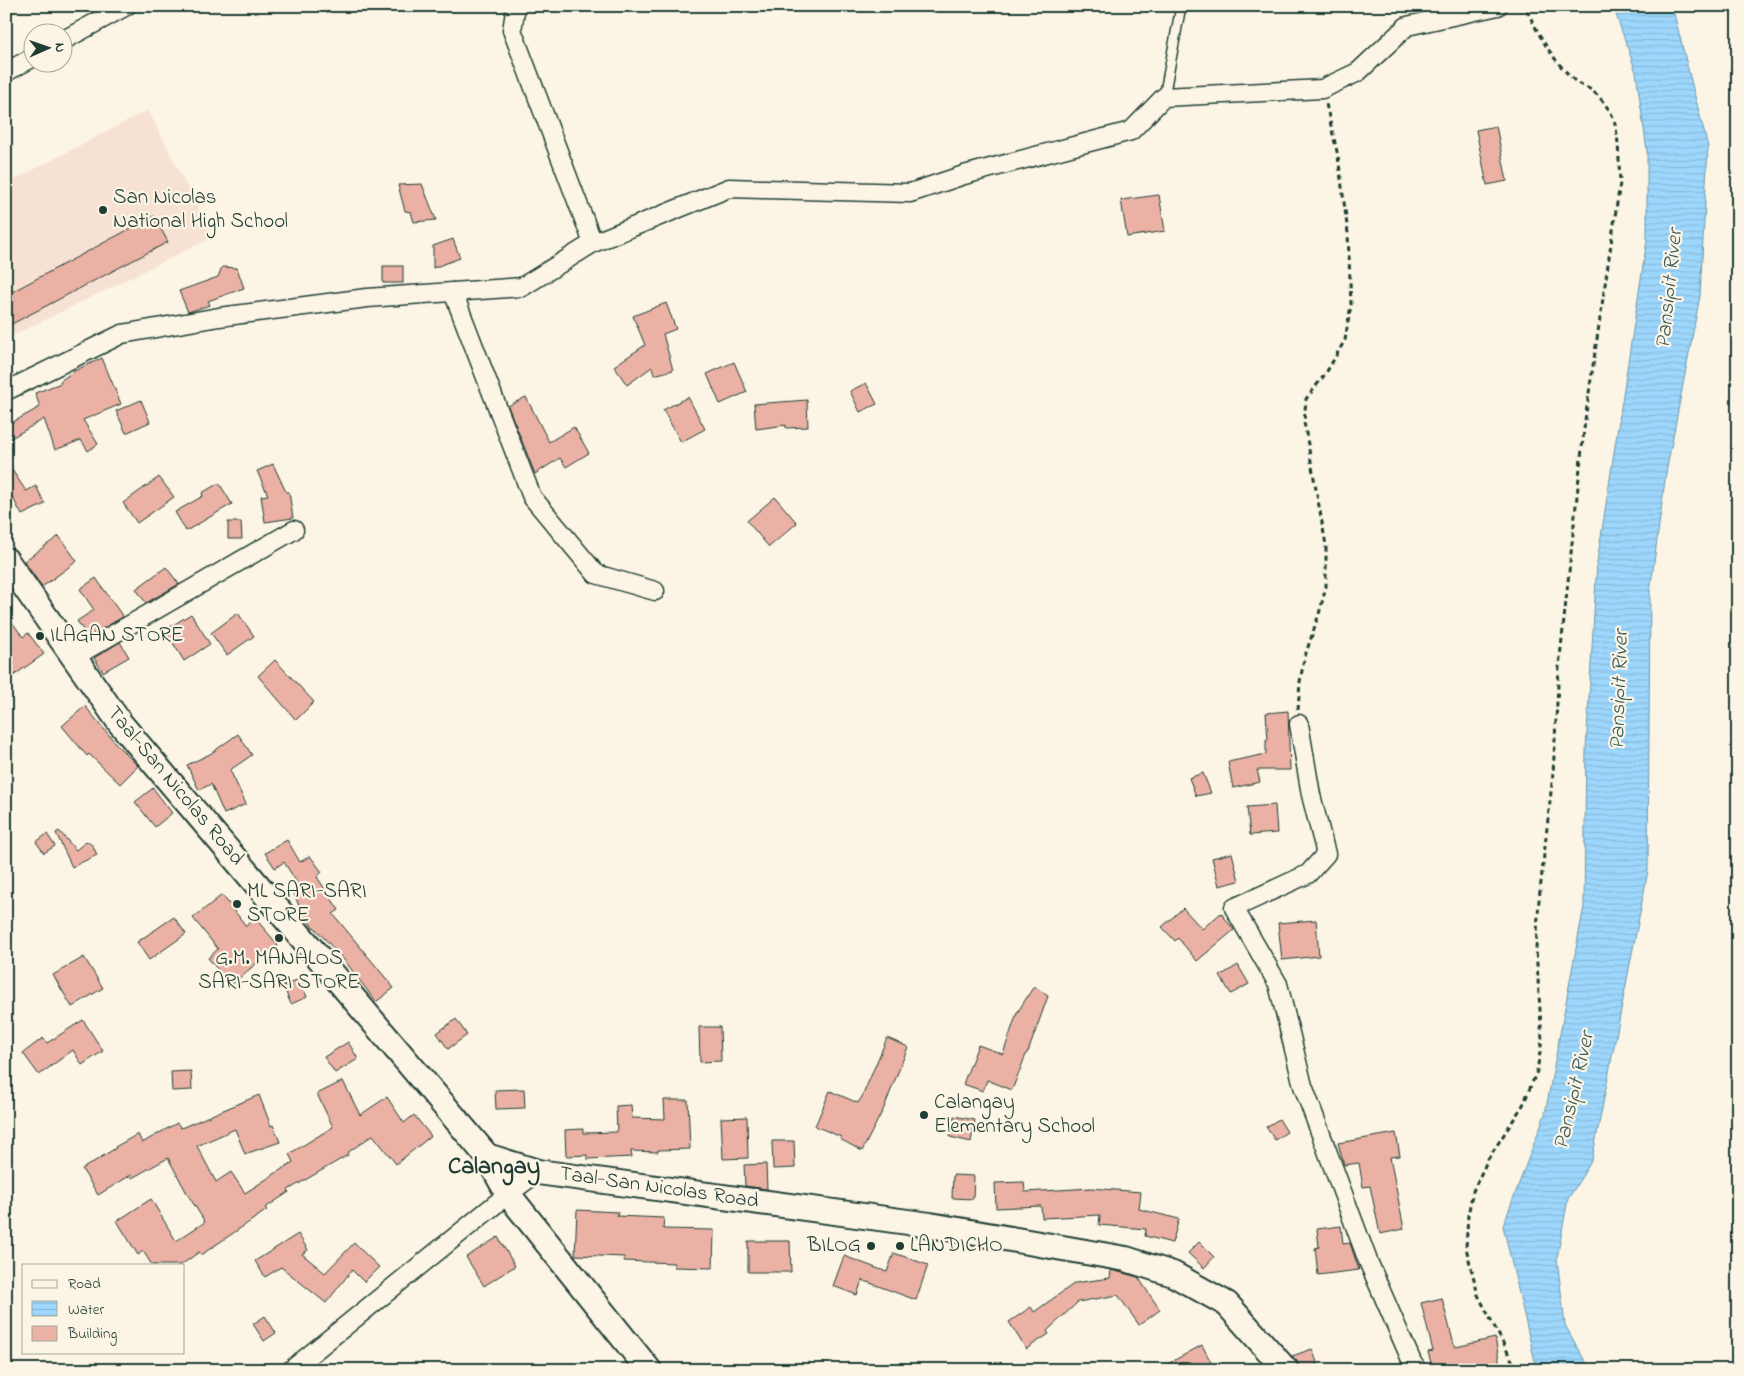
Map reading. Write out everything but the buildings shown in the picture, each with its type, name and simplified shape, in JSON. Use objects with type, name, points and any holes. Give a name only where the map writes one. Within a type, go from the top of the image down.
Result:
[{"type":"main road","name":"Taal-San Nicolas Road","points":[[6,560],[120,723],[487,1156],[538,1172],[930,1226],[1126,1259],[1173,1274],[1227,1304],[1286,1370]]},
{"type":"main road","points":[[487,1156],[508,1194],[649,1370]]},
{"type":"street","points":[[72,36],[126,6]]},
{"type":"street","points":[[516,6],[512,30],[593,243]]},
{"type":"street","points":[[6,391],[122,334],[256,312],[367,298],[522,287],[593,243],[729,188],[910,193],[964,175],[1130,132],[1164,97],[1322,89],[1358,72],[1407,26],[1498,6]]},
{"type":"street","points":[[6,72],[22,63]]},
{"type":"street","points":[[453,292],[532,497],[596,574],[655,590]]},
{"type":"street","points":[[74,657],[294,530]]},
{"type":"street","points":[[1299,724],[1311,795],[1326,854],[1308,874],[1234,908],[1278,984],[1303,1086],[1368,1261],[1417,1370]]},
{"type":"street","points":[[291,1370],[508,1194],[538,1172]]},
{"type":"lane","points":[[1164,97],[1180,6]]},
{"type":"path","points":[[1517,1370],[1478,1295],[1466,1248],[1468,1215],[1473,1191],[1488,1159],[1523,1105],[1537,1072],[1540,1056],[1542,1040],[1536,950],[1539,900],[1553,774],[1559,667],[1585,420],[1620,183],[1613,117],[1603,102],[1592,91],[1575,82],[1554,60],[1540,39],[1524,6]]},
{"type":"path","points":[[1299,724],[1298,703],[1304,659],[1326,587],[1326,545],[1304,422],[1305,407],[1306,400],[1326,373],[1346,340],[1351,305],[1348,233],[1339,166],[1322,89]]},
{"type":"shaded area","name":"San Nicolas National High School","points":[[148,110],[213,237],[6,339],[6,184]]},
{"type":"water","name":"Pansipit River","points":[[1613,6],[1672,6],[1708,147],[1700,296],[1666,473],[1650,592],[1648,871],[1592,1160],[1568,1199],[1557,1258],[1565,1325],[1590,1370],[1537,1370],[1503,1226],[1545,1114],[1584,906],[1586,749],[1597,562],[1647,240],[1647,151],[1636,72]]},
{"type":"place","name":"San Nicolas National High School","points":[[103,210]]},
{"type":"place","name":"ILAGAN STORE","points":[[40,636]]},
{"type":"place","name":"ML SARI-SARI STORE","points":[[237,904]]},
{"type":"place","name":"G.M. MANALOS SARI-SARI STORE","points":[[279,938]]},
{"type":"place","name":"Calangay Elementary School","points":[[924,1115]]},
{"type":"place","name":"BILOG","points":[[871,1246]]},
{"type":"place","name":"LANDICHO","points":[[900,1246]]},
{"type":"district","name":"Calangay","points":[[494,1167]]}]
